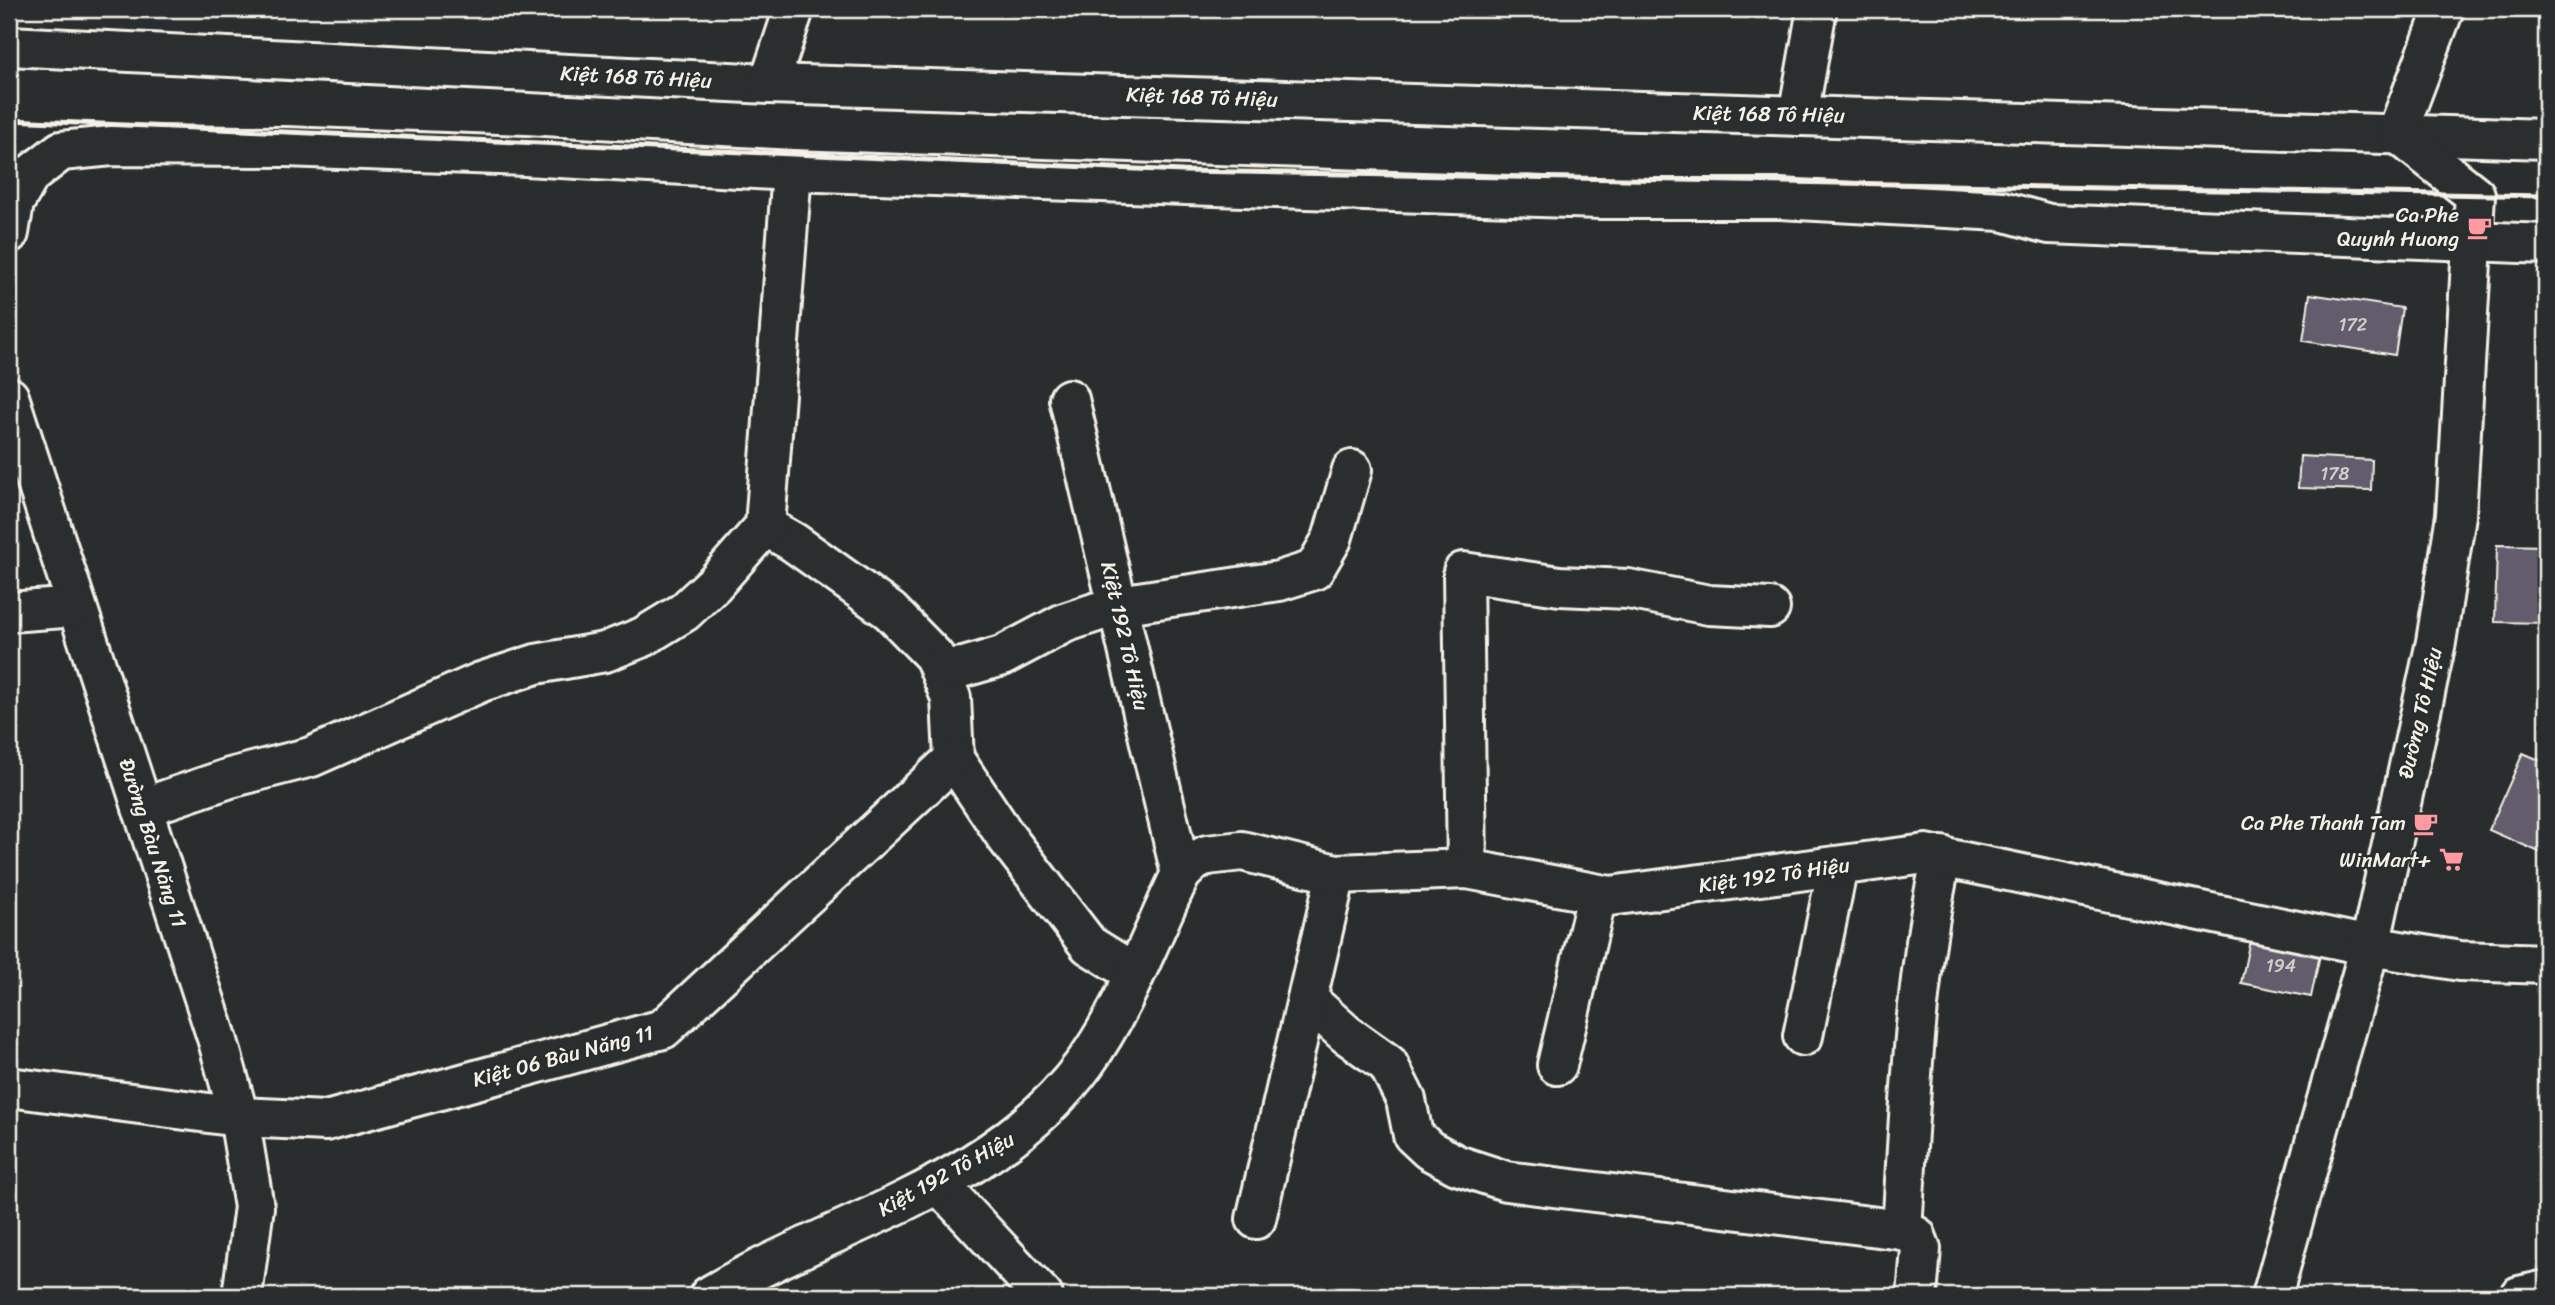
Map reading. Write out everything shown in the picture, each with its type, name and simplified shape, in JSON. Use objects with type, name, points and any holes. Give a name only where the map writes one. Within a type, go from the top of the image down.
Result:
[{"type":"street","points":[[769,84],[794,9]]},
{"type":"street","points":[[1798,116],[1817,9]]},
{"type":"street","points":[[2397,133],[2444,9]]},
{"type":"street","name":"Kiệt 168 Tô Hiệu","points":[[9,46],[769,84],[2546,139]]},
{"type":"street","name":"Đường Tô Hiệu","points":[[2272,1296],[2370,946],[2436,642],[2456,515],[2475,195],[2397,133]]},
{"type":"street","points":[[9,233],[14,203],[30,176],[61,151],[112,146],[285,147],[512,155],[792,171],[1587,198],[1780,199],[2002,211],[2049,224],[2546,244]]},
{"type":"street","points":[[142,808],[230,778],[311,757],[481,682],[536,664],[605,652],[643,637],[684,612],[713,585],[765,526],[792,171]]},
{"type":"street","name":"Đường Bàu Năng 11","points":[[9,397],[218,1041],[239,1117],[254,1207],[242,1296]]},
{"type":"street","name":"Kiệt 192 Tô Hiệu","points":[[1069,399],[1181,874]]},
{"type":"street","points":[[940,669],[980,663],[1064,623],[1118,606],[1279,581],[1314,570],[1332,539],[1353,470]]},
{"type":"street","points":[[765,526],[793,542],[890,611],[934,656],[951,698],[954,759],[1006,837],[1089,945],[1134,973]]},
{"type":"street","points":[[1467,869],[1463,572],[1560,586],[1628,589],[1709,605],[1770,608]]},
{"type":"street","points":[[9,612],[77,607]]},
{"type":"street","name":"Kiệt 06 Bàu Năng 11","points":[[9,1087],[239,1117],[326,1121],[663,1029],[954,759]]},
{"type":"street","name":"Kiệt 192 Tô Hiệu","points":[[709,1296],[938,1183],[999,1149],[1029,1126],[1084,1064],[1108,1028],[1181,874],[1193,862],[1207,855],[1242,851],[1336,874],[1467,869],[1493,872],[1597,896],[1926,854],[2370,946],[2460,961],[2546,964]]},
{"type":"street","points":[[1902,1230],[1911,1082],[1926,927],[1942,856]]},
{"type":"street","points":[[1803,1036],[1838,866]]},
{"type":"street","points":[[1256,1219],[1336,874]]},
{"type":"street","points":[[1558,1065],[1597,896]]},
{"type":"street","points":[[1307,999],[1346,1034],[1388,1064],[1406,1100],[1413,1135],[1429,1150],[1457,1165],[1506,1181],[1902,1230],[1916,1236],[1921,1249],[1917,1296]]},
{"type":"street","points":[[938,1183],[1044,1296]]},
{"type":"street","points":[[2519,1296],[2546,1290]]},
{"type":"building","points":[[2310,294],[2402,308],[2395,355],[2303,341]]},
{"type":"building","points":[[2300,456],[2372,460],[2371,490],[2298,488]]},
{"type":"building","points":[[2497,545],[2546,546],[2546,623],[2495,622]]},
{"type":"building","points":[[2523,753],[2546,763],[2546,855],[2489,830]]},
{"type":"building","points":[[2251,935],[2321,950],[2311,997],[2241,983]]},
{"type":"railway","points":[[9,120],[1183,171],[2546,196]]},
{"type":"place","name":"Ca Phe Quynh Huong","points":[[2479,227]]},
{"type":"place","name":"Ca Phe Thanh Tam","points":[[2426,823]]},
{"type":"place","name":"WinMart+","points":[[2451,860]]}]
